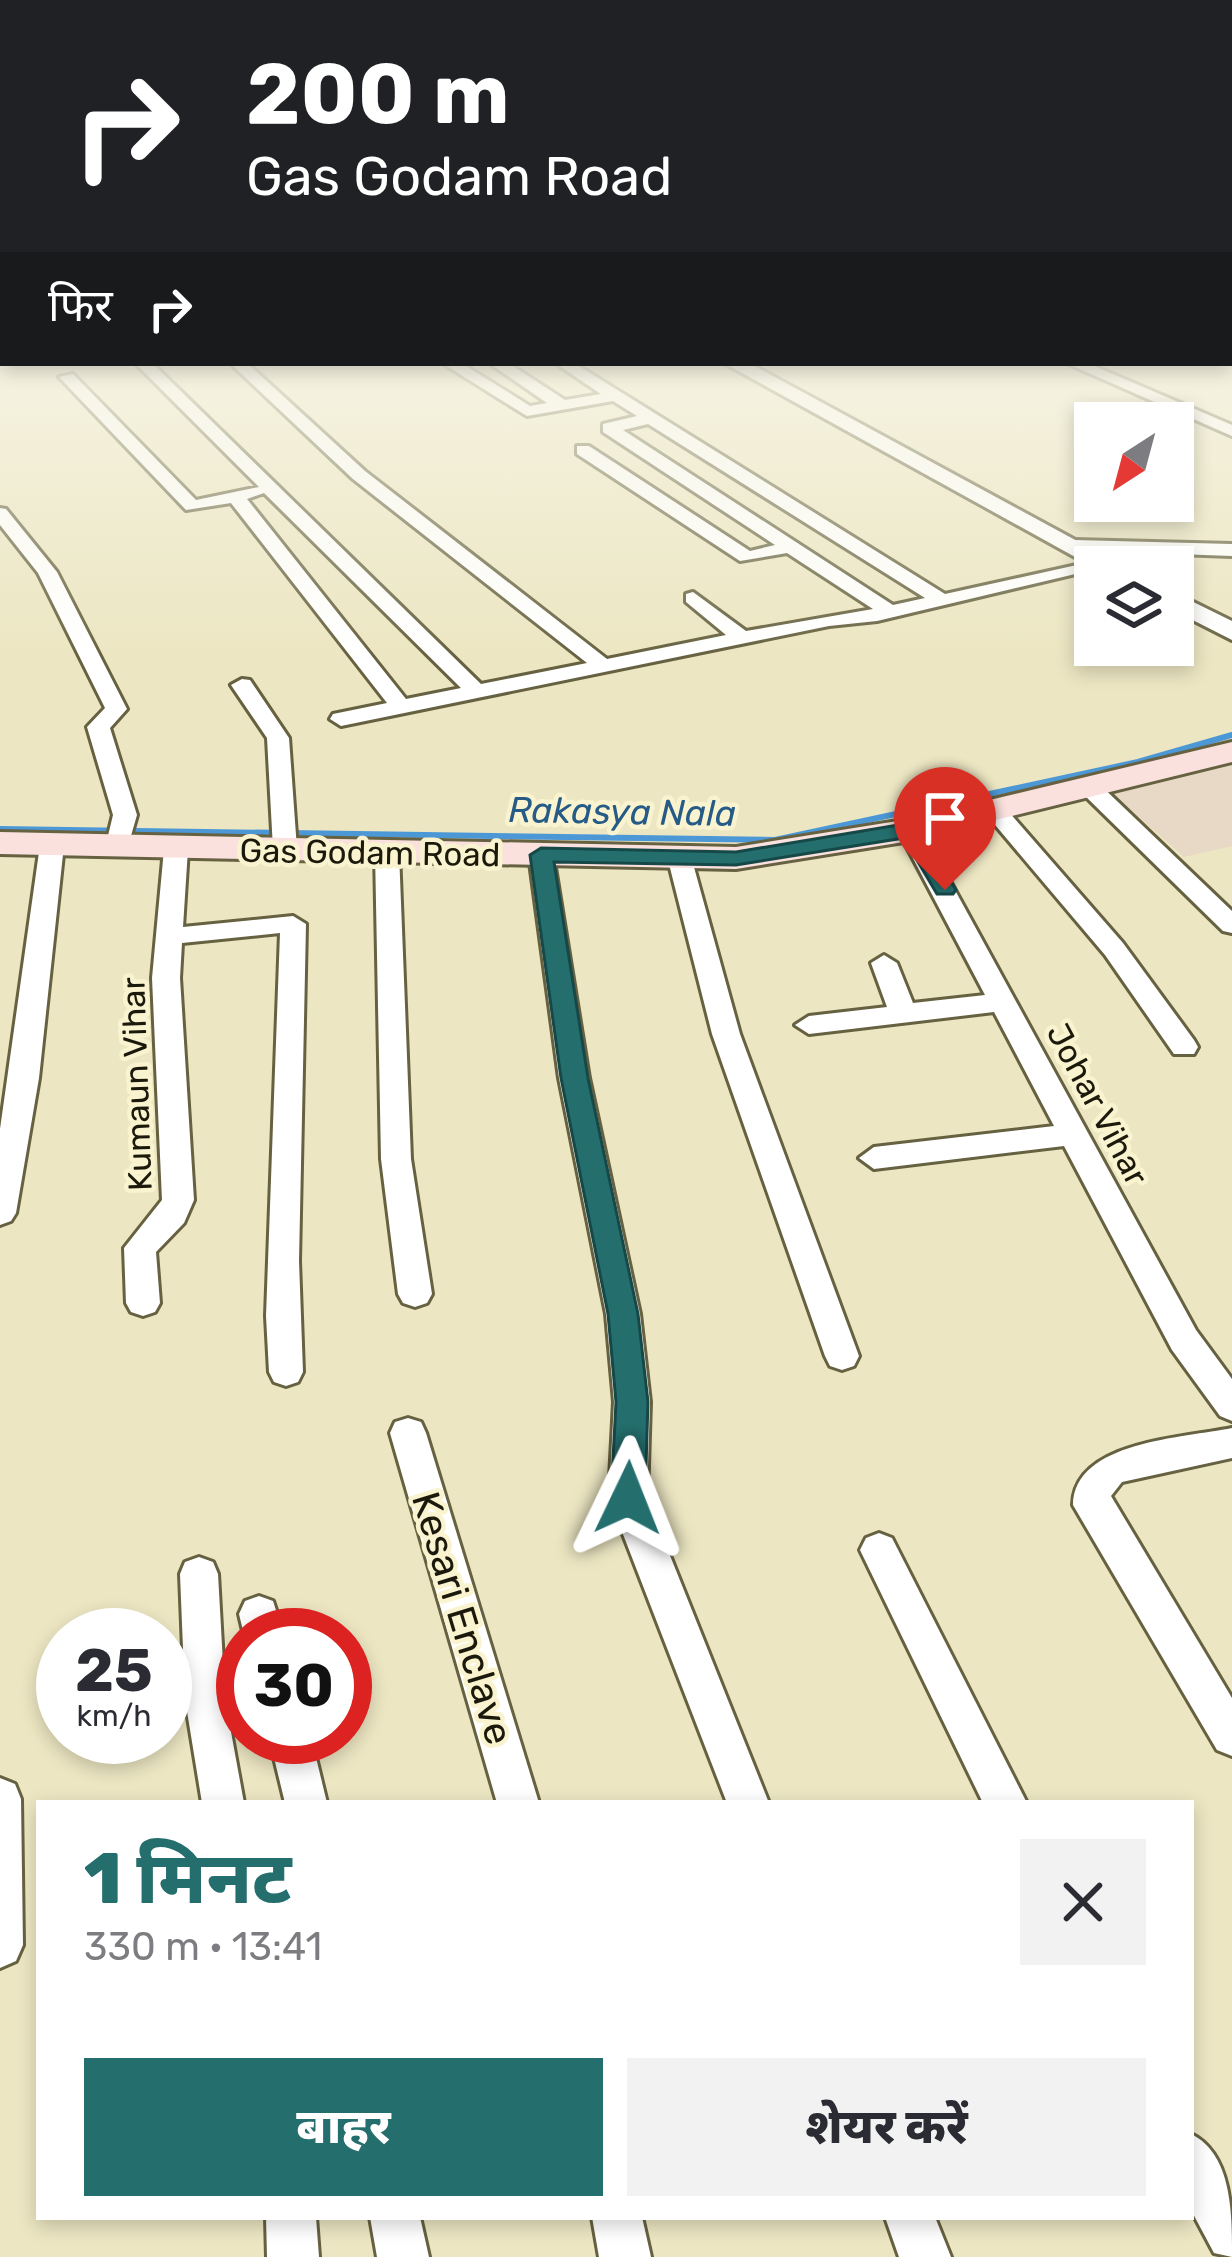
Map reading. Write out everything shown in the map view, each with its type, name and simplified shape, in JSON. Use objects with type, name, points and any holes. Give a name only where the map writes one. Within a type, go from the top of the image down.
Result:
[{"type":"main road","name":"Gas Godam Road","points":[[0,843],[52,845],[120,836],[176,849],[284,840],[387,852],[736,858],[910,830],[1232,752]]},
{"type":"street","points":[[134,446],[192,506],[274,488]]},
{"type":"street","points":[[230,446],[477,692]]},
{"type":"street","points":[[328,446],[605,667]]},
{"type":"street","points":[[636,446],[890,612]]},
{"type":"street","points":[[696,446],[941,600]]},
{"type":"street","points":[[889,446],[1074,546]]},
{"type":"street","points":[[583,450],[747,557],[790,547]]},
{"type":"street","points":[[236,497],[400,707]]},
{"type":"street","points":[[0,513],[47,572],[116,709],[98,727],[120,836]]},
{"type":"street","points":[[1194,549],[1232,550]]},
{"type":"street","points":[[341,718],[1074,572]]},
{"type":"street","points":[[692,598],[742,638]]},
{"type":"street","points":[[1194,611],[1232,632]]},
{"type":"street","points":[[242,685],[278,738],[284,840]]},
{"type":"street","points":[[1087,785],[1232,925]]},
{"type":"street","points":[[993,808],[1114,949],[1184,1047]]},
{"type":"street","name":"Johar Vihar","points":[[910,830],[1184,1340],[1232,1406]]},
{"type":"street","points":[[0,1213],[24,1078],[52,845]]},
{"type":"street","name":"Kumaun Vihar","points":[[143,1303],[140,1248],[172,1215],[178,1200],[166,978],[176,849]]},
{"type":"street","points":[[387,852],[395,1160],[415,1294]]},
{"type":"street","points":[[541,855],[574,1078],[623,1314],[632,1402],[628,1498],[747,1800]]},
{"type":"street","points":[[680,860],[726,1034],[842,1356]]},
{"type":"street","points":[[170,936],[293,924],[294,1072],[279,1274],[286,1372]]},
{"type":"street","points":[[884,963],[903,1013]]},
{"type":"street","points":[[809,1025],[1002,1002]]},
{"type":"street","points":[[874,1158],[1073,1134]]},
{"type":"street","name":"Kesari Enclave","points":[[408,1433],[517,1800]]},
{"type":"street","points":[[1232,1443],[1112,1469],[1092,1491],[1092,1505],[1232,1736]]},
{"type":"street","points":[[879,1550],[1004,1800]]},
{"type":"street","points":[[199,1574],[205,1699],[222,1800]]},
{"type":"street","points":[[297,1764],[305,1800]]},
{"type":"street","points":[[0,1799],[0,1945]]},
{"type":"street","points":[[1194,2165],[1232,2235]]},
{"type":"street","points":[[291,2220],[293,2257]]},
{"type":"street","points":[[396,2220],[404,2257]]},
{"type":"street","points":[[617,2220],[625,2257]]},
{"type":"street","points":[[911,2220],[925,2257]]},
{"type":"shaded area","points":[[1232,761],[1232,846],[1184,857],[1110,791]]},
{"type":"waterway","name":"Rakasya Nala","points":[[0,829],[775,840],[1138,762],[1232,735]]},
{"type":"route","points":[[628,1498],[632,1402],[623,1314],[574,1078],[541,855],[736,858],[910,830],[945,890]]}]
